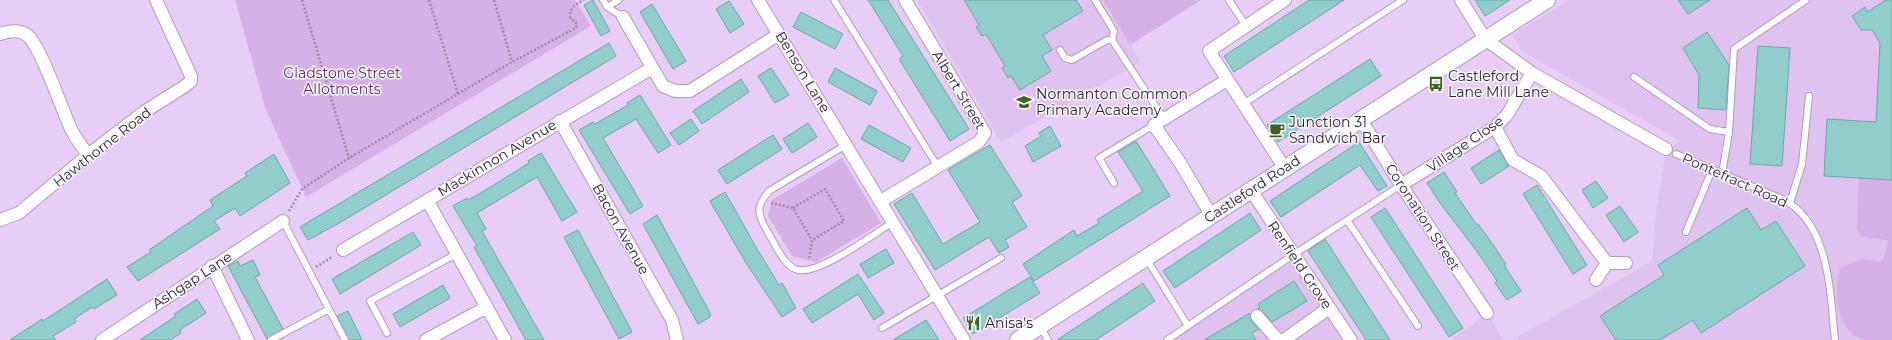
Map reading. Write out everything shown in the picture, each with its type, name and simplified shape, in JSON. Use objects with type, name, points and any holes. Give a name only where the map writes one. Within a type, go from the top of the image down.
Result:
[{"type":"street","name":"Hawthorne Road","points":[[0,220],[19,213],[88,155],[144,112],[159,104],[191,81],[191,76],[156,0]]},
{"type":"street","name":"Albert Street","points":[[880,201],[979,142],[986,133],[904,0]]},
{"type":"street","points":[[1461,0],[1485,39]]},
{"type":"street","name":"Castleford Road","points":[[1018,340],[1250,189],[1361,120],[1547,0]]},
{"type":"street","points":[[1282,1],[1209,51],[1284,168]]},
{"type":"street","name":"Benson Lane","points":[[762,2],[779,34],[964,340]]},
{"type":"street","points":[[623,16],[663,86],[676,91],[690,92],[779,34]]},
{"type":"street","points":[[0,34],[19,31],[27,35],[37,47],[72,131],[88,155]]},
{"type":"street","name":"Pontefract Road","points":[[1485,39],[1532,73],[1671,152]]},
{"type":"street","name":"Mackinnon Avenue","points":[[343,250],[652,68]]},
{"type":"street","name":"Village Close","points":[[1402,185],[1496,127],[1508,116],[1532,73]]},
{"type":"street","points":[[1212,215],[1179,161],[1159,122],[1228,80]]},
{"type":"street","name":"Coronation Street","points":[[1361,120],[1402,185],[1488,313]]},
{"type":"street","name":"Bacon Avenue","points":[[560,121],[672,320],[677,340]]},
{"type":"street","points":[[1496,127],[1513,160],[1541,176],[1607,263]]},
{"type":"street","name":"Renfield Grove","points":[[1250,189],[1351,340]]},
{"type":"street","points":[[427,200],[458,253],[505,340]]},
{"type":"street","name":"Ashgap Lane","points":[[102,340],[212,266],[283,221]]},
{"type":"street","points":[[1607,263],[1626,263]]},
{"type":"street","points":[[1596,280],[1607,263]]},
{"type":"street","points":[[212,266],[248,340]]},
{"type":"street","points":[[424,337],[487,307]]},
{"type":"street","points":[[1284,340],[1329,308]]},
{"type":"street","points":[[1257,316],[1278,340]]},
{"type":"lane","points":[[603,0],[607,7],[623,16]]},
{"type":"lane","points":[[607,7],[620,0]]},
{"type":"lane","points":[[834,0],[938,167]]},
{"type":"lane","points":[[1095,0],[1114,31],[1112,40],[1159,122],[1099,158],[1114,183]]},
{"type":"lane","points":[[1229,0],[1246,26]]},
{"type":"lane","points":[[1243,104],[1403,0]]},
{"type":"lane","points":[[1722,174],[1729,132],[1734,49],[1806,0]]},
{"type":"lane","points":[[1060,50],[1065,58],[1072,60],[1107,40],[1112,40]]},
{"type":"lane","points":[[1634,77],[1710,129],[1729,132]]},
{"type":"lane","points":[[1790,203],[1802,164],[1809,96]]},
{"type":"lane","points":[[846,145],[769,191],[761,200],[758,211],[762,222],[781,254],[789,265],[799,270],[808,270],[825,264],[893,222]]},
{"type":"lane","name":"Pontefract Road","points":[[1671,152],[1790,203],[1804,216],[1822,251],[1827,270],[1835,340]]},
{"type":"lane","points":[[1686,232],[1712,170]]},
{"type":"lane","points":[[1167,340],[1293,255],[1402,185]]},
{"type":"lane","points":[[1347,220],[1418,326]]},
{"type":"lane","points":[[283,221],[345,340]]},
{"type":"lane","points":[[387,334],[370,301],[458,253]]},
{"type":"lane","points":[[1146,257],[1188,326]]},
{"type":"lane","points":[[882,328],[1001,258]]},
{"type":"lane","points":[[271,340],[329,309]]},
{"type":"lane","points":[[1040,326],[1048,340]]},
{"type":"path","points":[[302,0],[349,158]]},
{"type":"path","points":[[429,0],[458,94]]},
{"type":"path","points":[[494,0],[512,62]]},
{"type":"path","points":[[283,221],[302,189],[349,158],[512,62],[571,31],[577,24],[570,17],[570,12],[572,8],[584,0]]},
{"type":"path","points":[[761,200],[793,208],[825,189],[844,221],[812,240]]},
{"type":"path","points":[[793,208],[812,240],[808,270]]},
{"type":"path","points":[[309,271],[343,250]]},
{"type":"shaded area","name":"Normanton Common Primary Academy","points":[[917,0],[1103,0],[1141,62],[1001,142]]},
{"type":"shaded area","points":[[1568,0],[1892,0],[1892,340],[1512,340],[1652,261],[1655,221],[1666,149],[1680,141],[1521,51],[1513,35]]},
{"type":"shaded area","points":[[1293,255],[1351,340],[1167,340]]},
{"type":"shaded area","points":[[1487,313],[1504,340],[1451,340]]},
{"type":"green space","name":"Gladstone Street Allotments","points":[[235,0],[575,0],[591,26],[306,197],[266,110]]},
{"type":"green space","points":[[1103,0],[1201,0],[1130,45]]},
{"type":"green space","points":[[842,158],[881,223],[816,262],[792,256],[768,216],[772,200]]},
{"type":"green space","points":[[1859,178],[1892,180],[1892,340],[1864,340],[1855,336],[1847,329],[1839,310],[1837,288],[1840,268],[1862,259],[1883,262],[1888,240],[1861,237],[1857,229]]},
{"type":"building","points":[[593,0],[610,31],[601,36],[584,5]]},
{"type":"building","points":[[868,0],[888,0],[969,129],[950,141],[899,59],[903,56]]},
{"type":"building","points":[[964,0],[1076,0],[1083,11],[1043,35],[1052,50],[1042,56],[1051,71],[1020,90],[1011,76],[1008,78],[1002,68],[1005,66],[986,34],[982,36],[976,27],[979,25]]},
{"type":"building","points":[[1309,0],[1344,0],[1234,72],[1224,56]]},
{"type":"building","points":[[1475,0],[1510,0],[1485,16]]},
{"type":"building","points":[[1678,0],[1710,0],[1688,14]]},
{"type":"building","points":[[1886,0],[1892,0],[1892,180],[1824,176],[1827,119],[1876,122],[1880,43],[1872,30],[1861,30],[1852,16],[1865,7],[1867,12]]},
{"type":"building","points":[[729,1],[744,24],[730,33],[716,9]]},
{"type":"building","points":[[652,4],[686,61],[673,69],[640,12]]},
{"type":"building","points":[[801,12],[843,34],[835,49],[793,27]]},
{"type":"building","points":[[1707,32],[1729,65],[1726,110],[1698,108],[1699,75],[1683,48]]},
{"type":"building","points":[[609,43],[616,56],[341,222],[308,240],[300,227]]},
{"type":"building","points":[[1758,46],[1790,48],[1782,166],[1750,164]]},
{"type":"building","points":[[1370,59],[1381,76],[1278,142],[1267,125]]},
{"type":"building","points":[[771,68],[789,95],[775,103],[758,76]]},
{"type":"building","points":[[835,68],[877,91],[870,105],[828,82]]},
{"type":"building","points":[[741,79],[749,92],[702,124],[693,111]]},
{"type":"building","points":[[640,95],[671,145],[658,153],[636,119],[603,138],[643,206],[630,214],[579,130],[593,122],[595,124],[628,105],[627,103]]},
{"type":"building","points":[[691,119],[699,131],[679,145],[670,133]]},
{"type":"building","points":[[808,123],[817,137],[792,153],[783,139]]},
{"type":"building","points":[[869,125],[911,148],[903,162],[861,139]]},
{"type":"building","points":[[1050,126],[1061,146],[1033,162],[1025,146],[1041,136],[1039,133]]},
{"type":"building","points":[[773,135],[782,149],[727,184],[718,170]]},
{"type":"building","points":[[1136,141],[1170,196],[1034,281],[1023,264],[1074,230],[1077,236],[1099,223],[1097,220],[1143,191],[1118,152]]},
{"type":"building","points":[[1359,142],[1387,186],[1378,191],[1360,165],[1281,217],[1270,201]]},
{"type":"building","points":[[990,145],[1022,196],[1012,202],[1027,227],[1005,240],[1009,247],[999,253],[989,237],[935,270],[894,204],[912,193],[943,244],[980,222],[948,170]]},
{"type":"building","points":[[1499,150],[1509,166],[1481,184],[1471,168]]},
{"type":"building","points":[[541,153],[577,212],[562,221],[537,177],[477,213],[486,229],[482,231],[544,340],[526,340],[474,247],[477,246],[453,206],[484,191],[529,163],[528,161]]},
{"type":"building","points":[[274,154],[290,183],[240,216],[235,208],[214,221],[220,229],[138,281],[127,267],[151,252],[149,250],[213,206],[210,200],[247,176],[245,173]]},
{"type":"building","points":[[1444,172],[1457,192],[1455,193],[1476,224],[1478,224],[1494,246],[1506,264],[1504,265],[1521,291],[1507,300],[1495,283],[1497,281],[1476,250],[1440,203],[1427,183]]},
{"type":"building","points":[[1596,181],[1608,198],[1593,208],[1582,190]]},
{"type":"building","points":[[1537,185],[1587,265],[1573,274],[1523,194]]},
{"type":"building","points":[[725,192],[779,285],[782,283],[796,308],[782,317],[746,263],[710,201]]},
{"type":"building","points":[[1620,206],[1638,232],[1624,242],[1606,215]]},
{"type":"building","points":[[1385,208],[1463,328],[1449,337],[1371,217]]},
{"type":"building","points":[[1747,208],[1761,230],[1776,221],[1805,266],[1701,333],[1693,320],[1660,340],[1616,340],[1600,316],[1664,275],[1658,265]]},
{"type":"building","points":[[1250,213],[1261,230],[1175,288],[1163,271]]},
{"type":"building","points":[[657,215],[710,313],[710,317],[698,324],[643,224]]},
{"type":"building","points":[[578,230],[632,332],[619,339],[564,237]]},
{"type":"building","points":[[413,232],[421,245],[340,294],[332,279]]},
{"type":"building","points":[[1325,239],[1390,340],[1366,340],[1308,251]]},
{"type":"building","points":[[886,249],[894,263],[868,278],[860,264]]},
{"type":"building","points":[[253,260],[260,275],[255,277],[283,329],[267,339],[228,266],[238,261],[240,266]]},
{"type":"building","points":[[858,274],[884,313],[874,320],[858,294],[812,323],[803,309]]},
{"type":"building","points":[[1030,277],[1040,293],[973,334],[963,318]]},
{"type":"building","points":[[107,279],[117,295],[94,309],[92,307],[74,319],[76,322],[53,336],[56,340],[10,340],[42,319],[43,321]]},
{"type":"building","points":[[1294,281],[1307,301],[1272,322],[1262,311],[1257,309],[1260,307],[1258,304]]},
{"type":"building","points":[[1143,283],[1155,301],[1096,340],[1057,340]]},
{"type":"building","points":[[443,285],[450,298],[400,327],[393,314]]},
{"type":"building","points":[[197,299],[206,313],[180,330],[181,333],[170,340],[140,340],[176,316],[174,314]]},
{"type":"building","points":[[348,311],[362,340],[349,340],[337,316]]},
{"type":"building","points":[[1250,313],[1251,321],[1259,329],[1252,333],[1256,340],[1204,340]]},
{"type":"building","points":[[926,320],[939,340],[893,340]]},
{"type":"place","name":"Castleford Lane Mill Lane","points":[[1436,84]]},
{"type":"place","name":"Normanton Common Primary Academy","points":[[1024,102]]},
{"type":"place","name":"Junction 31 Sandwich Bar","points":[[1277,130]]},
{"type":"place","name":"Anisa's","points":[[973,323]]}]
